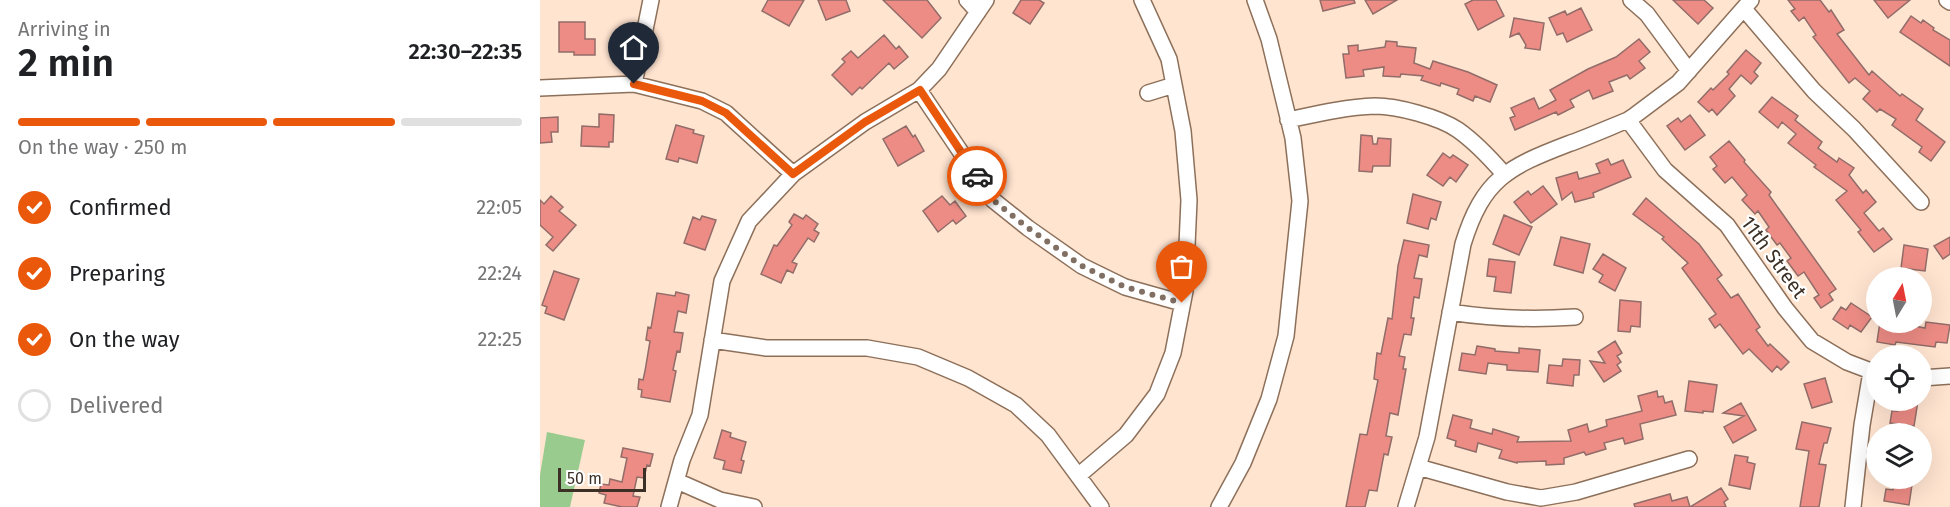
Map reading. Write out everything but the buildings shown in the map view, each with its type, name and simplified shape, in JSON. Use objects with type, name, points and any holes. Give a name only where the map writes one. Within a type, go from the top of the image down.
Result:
[{"type":"street","points":[[634,84],[651,0]]},
{"type":"street","points":[[669,507],[700,415],[722,281],[749,221],[793,174],[865,122],[920,90],[939,69],[982,6],[967,0]]},
{"type":"street","points":[[1078,476],[1126,435],[1157,394],[1173,353],[1182,303],[1189,200],[1184,131],[1168,59],[1142,0]]},
{"type":"street","points":[[1219,507],[1243,463],[1269,399],[1286,336],[1300,201],[1293,138],[1269,39],[1255,0]]},
{"type":"street","points":[[1631,0],[1647,14],[1689,71]]},
{"type":"street","points":[[1406,507],[1427,437],[1463,244],[1470,219],[1484,196],[1504,174],[1524,161],[1628,120],[1677,83],[1748,4],[1814,91],[1854,129],[1921,202]]},
{"type":"street","points":[[540,88],[634,84],[702,101],[726,113],[793,174]]},
{"type":"street","points":[[1148,93],[1174,86]]},
{"type":"street","points":[[920,90],[993,200],[1082,266],[1125,287],[1182,303]]},
{"type":"street","points":[[1288,120],[1335,110],[1375,106],[1412,111],[1457,129],[1504,174]]},
{"type":"street","name":"11th Street","points":[[1628,120],[1665,170],[1727,225],[1785,308],[1812,341],[1847,362],[1866,370]]},
{"type":"street","points":[[1450,312],[1494,319],[1539,320],[1575,317]]},
{"type":"street","points":[[712,340],[766,348],[867,348],[918,357],[968,378],[1016,405],[1048,435],[1101,507]]},
{"type":"street","points":[[1932,377],[1950,376]]},
{"type":"street","points":[[1854,507],[1862,424],[1866,407]]},
{"type":"street","points":[[1418,467],[1507,492],[1541,498],[1576,492],[1689,459]]},
{"type":"street","points":[[677,481],[720,500],[754,507]]},
{"type":"green space","points":[[547,432],[585,440],[570,507],[540,507],[540,475]]},
{"type":"way so far","points":[[977,176],[993,200],[1082,266],[1125,287],[1182,303]]},
{"type":"route","points":[[634,84],[702,101],[726,113],[793,174],[865,122],[920,90],[977,176]]}]
